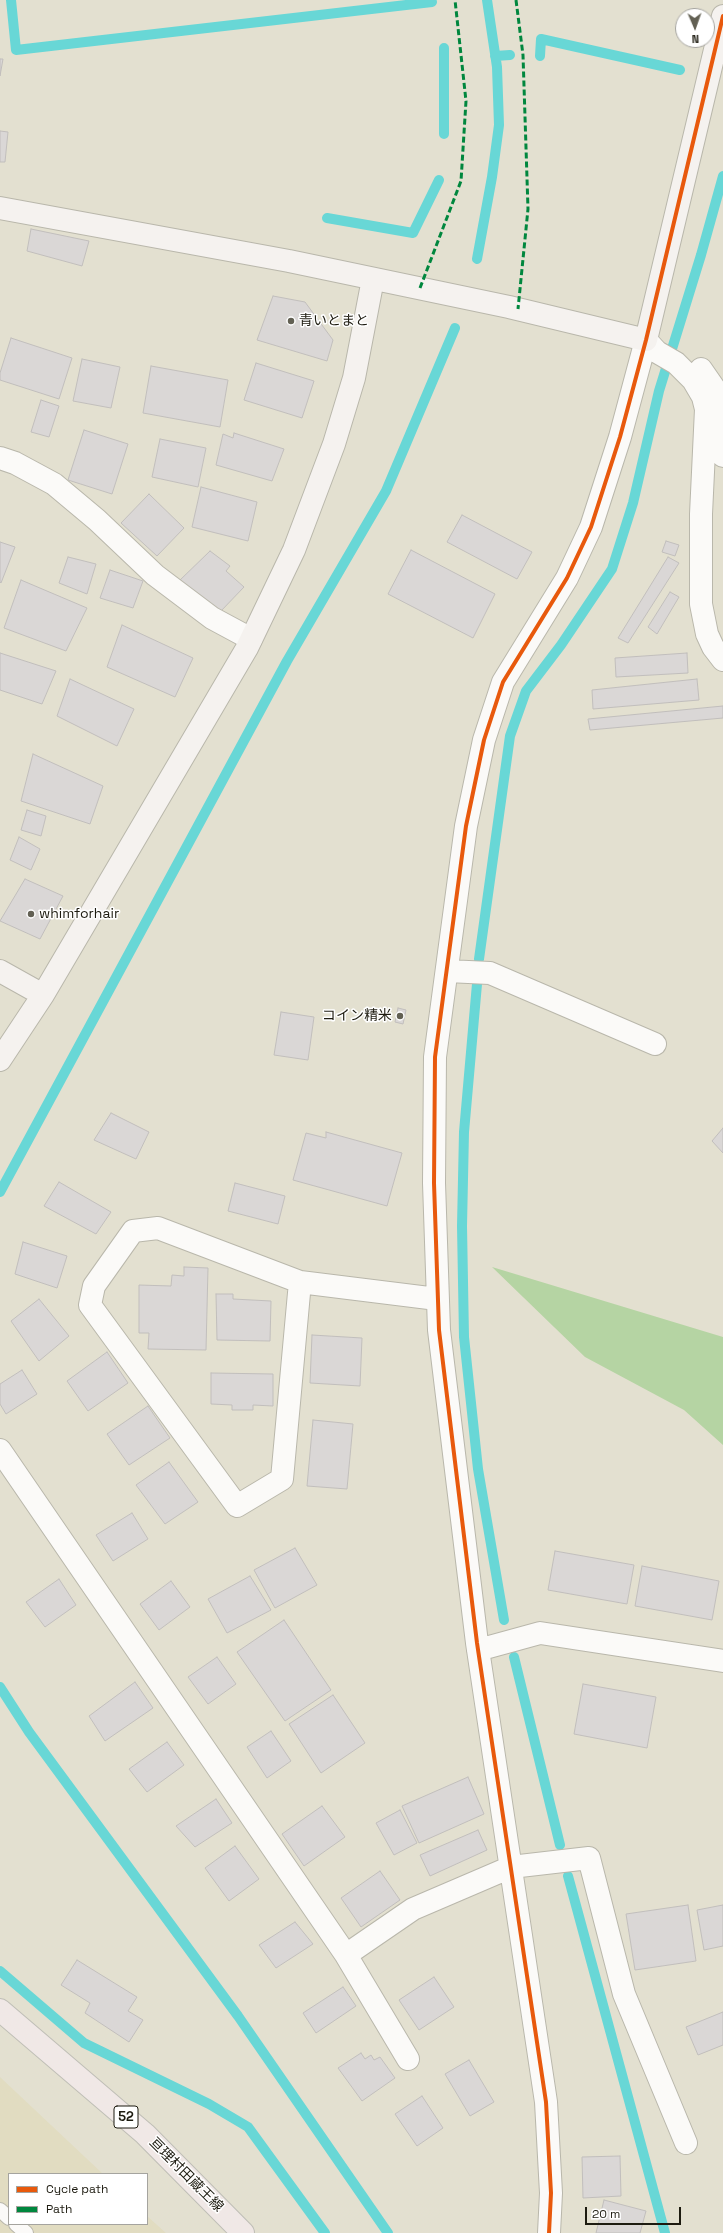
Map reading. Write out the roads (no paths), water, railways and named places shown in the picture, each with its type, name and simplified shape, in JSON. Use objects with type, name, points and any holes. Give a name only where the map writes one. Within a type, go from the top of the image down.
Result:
[{"type":"main road","name":"亘理村田蔵王線","points":[[0,2010],[145,2134],[242,2233]]},
{"type":"street","points":[[549,2233],[551,2193],[546,2102],[478,1650],[437,1299],[434,1183],[435,1057],[466,826],[484,740],[503,682],[567,578],[592,527],[620,437],[654,343],[723,16]]},
{"type":"street","points":[[0,208],[289,261],[509,306],[654,343],[705,373],[719,395],[723,456]]},
{"type":"street","points":[[0,1060],[43,995],[251,639],[294,550],[334,444],[354,378],[373,279]]},
{"type":"street","points":[[680,357],[703,397],[706,409],[701,514],[701,604],[707,634],[712,647],[723,660]]},
{"type":"street","points":[[0,458],[15,463],[54,484],[97,520],[155,575],[212,618],[251,639]]},
{"type":"street","points":[[0,971],[43,995]]},
{"type":"street","points":[[447,971],[490,973],[655,1044]]},
{"type":"street","points":[[300,1282],[282,1479],[237,1506],[90,1306],[94,1286],[133,1231],[158,1228],[300,1282],[437,1299]]},
{"type":"street","points":[[0,1450],[346,1955],[408,2059]]},
{"type":"street","points":[[478,1650],[540,1633],[723,1661]]},
{"type":"street","points":[[346,1955],[413,1909],[511,1867],[589,1858],[624,1994],[686,2144]]},
{"type":"lane","points":[[0,2210],[8,2217]]},
{"type":"lane","points":[[17,2225],[26,2233]]},
{"type":"waterway","points":[[11,0],[16,50],[432,2]]},
{"type":"waterway","points":[[477,259],[492,177],[499,125],[497,67],[487,0]]},
{"type":"waterway","points":[[540,56],[541,39],[680,70]]},
{"type":"waterway","points":[[444,48],[444,134]]},
{"type":"waterway","points":[[495,56],[510,55]]},
{"type":"waterway","points":[[479,959],[510,736],[526,691],[561,645],[612,569],[633,503],[659,391],[701,255],[723,176]]},
{"type":"waterway","points":[[327,218],[413,233],[439,180]]},
{"type":"waterway","points":[[0,1192],[287,661],[386,491],[455,328]]},
{"type":"waterway","points":[[477,984],[464,1132],[462,1226],[464,1337],[478,1469],[504,1620]]},
{"type":"waterway","points":[[514,1657],[560,1845]]},
{"type":"waterway","points":[[0,1687],[29,1732],[238,2016],[388,2233]]},
{"type":"waterway","points":[[568,1876],[665,2233]]},
{"type":"waterway","points":[[0,1971],[84,2043],[209,2104],[248,2127],[325,2233]]},
{"type":"place","name":"青いとまと","points":[[291,321]]},
{"type":"place","name":"whimforhair","points":[[31,914]]},
{"type":"place","name":"コイン精米","points":[[400,1016]]}]
